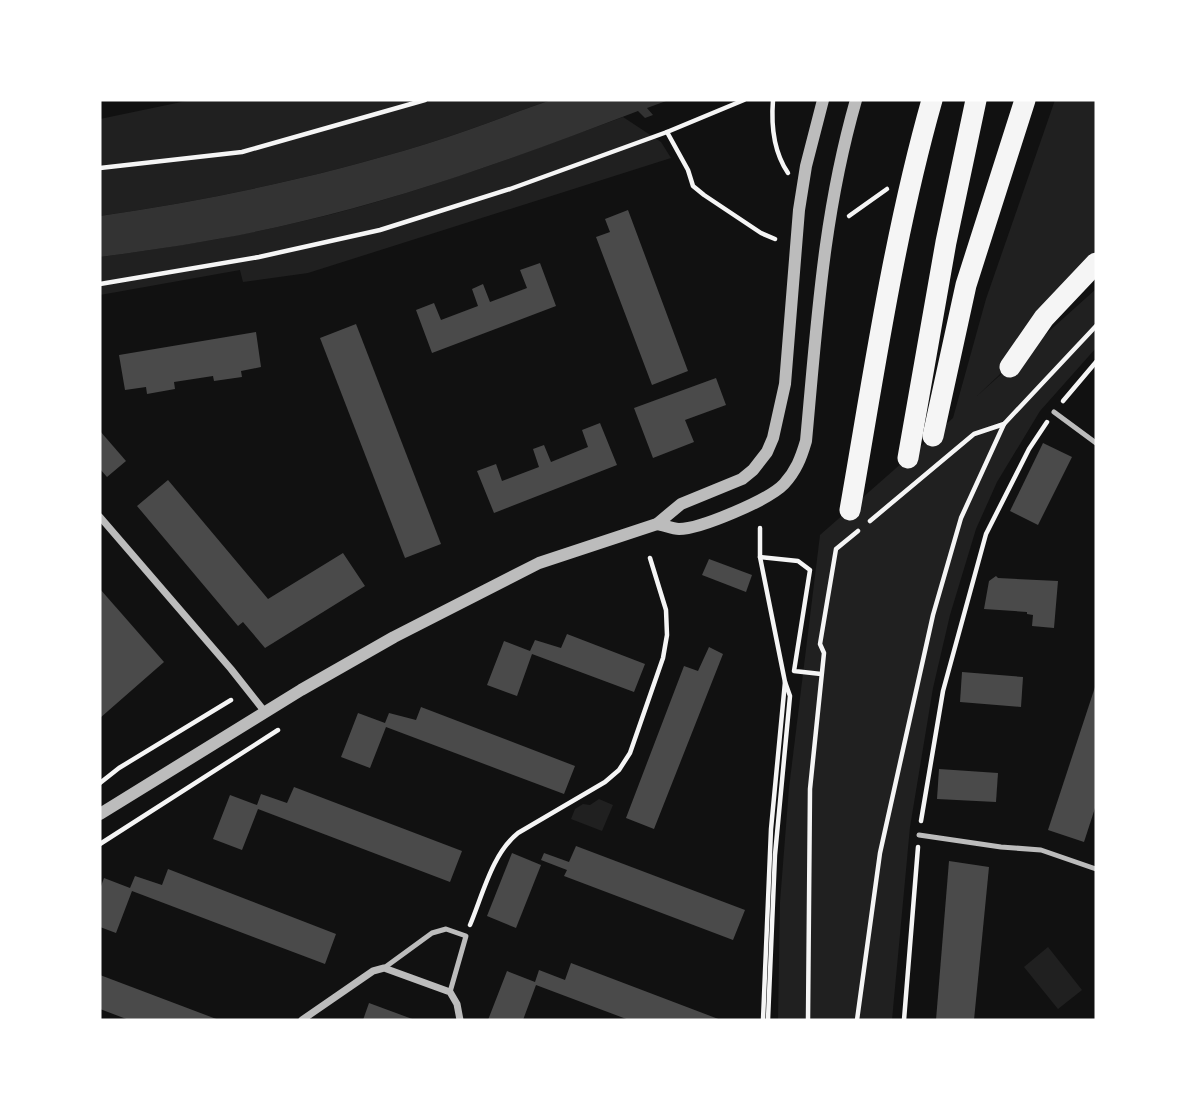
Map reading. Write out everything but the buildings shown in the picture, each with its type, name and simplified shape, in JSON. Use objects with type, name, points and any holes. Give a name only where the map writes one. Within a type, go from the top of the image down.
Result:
[{"type":"highway","points":[[916,156],[923,100]]},
{"type":"highway","points":[[850,510],[900,233],[916,156],[932,100]]},
{"type":"highway","points":[[908,457],[946,242],[976,100]]},
{"type":"highway","points":[[933,436],[953,337],[976,248],[1025,100]]},
{"type":"highway","points":[[1010,367],[1044,318],[1096,263]]},
{"type":"street","points":[[100,814],[265,712],[394,637],[538,564],[657,524],[681,504],[742,479],[753,470],[770,445],[785,384],[794,253],[802,189],[823,100]]},
{"type":"street","points":[[657,524],[679,529],[712,521],[767,497],[782,486],[800,463],[806,441],[820,285],[833,194],[856,100]]},
{"type":"street","points":[[100,517],[265,712]]},
{"type":"street","points":[[302,1020],[373,971],[384,968],[450,992],[457,1004],[460,1020]]},
{"type":"lane","points":[[1054,412],[1096,443]]},
{"type":"lane","points":[[919,835],[1041,850],[1096,869]]},
{"type":"lane","points":[[384,968],[432,933],[446,929],[466,936],[450,992]]},
{"type":"path","points":[[100,168],[242,152],[425,100]]},
{"type":"path","points":[[100,284],[259,257],[380,230],[510,189],[667,132],[744,100]]},
{"type":"path","points":[[773,100],[771,115],[775,146],[785,170],[802,189]]},
{"type":"path","points":[[667,132],[688,170],[693,186],[761,233],[775,239]]},
{"type":"path","points":[[858,1020],[880,853],[933,615],[961,519],[1004,424],[1096,326]]},
{"type":"path","points":[[904,1020],[919,835],[943,691],[986,534],[1029,449],[1054,412],[1096,362]]},
{"type":"path","points":[[808,1020],[810,789],[824,653],[820,644],[836,549],[974,434],[1004,424]]},
{"type":"path","points":[[760,528],[760,556],[790,696],[776,842],[768,1020]]},
{"type":"path","points":[[760,556],[797,561],[810,570],[794,671],[821,674]]},
{"type":"path","points":[[466,936],[499,854],[507,842],[605,782],[619,770],[630,753],[663,658],[667,635],[666,611],[650,558]]},
{"type":"path","points":[[763,1020],[770,854],[785,682]]},
{"type":"path","points":[[100,783],[119,768],[230,700]]},
{"type":"path","points":[[100,844],[278,730]]},
{"type":"shaded area","points":[[191,100],[551,100],[442,139],[345,167],[223,195],[100,216],[100,119]]},
{"type":"shaded area","points":[[551,100],[669,100],[647,108],[653,115],[645,118],[638,111],[471,172],[342,211],[225,238],[100,257],[100,216],[223,195],[345,167],[442,139]]},
{"type":"shaded area","points":[[1055,100],[1096,100],[1096,264],[1018,357],[977,396],[1096,289],[1096,348],[1040,411],[997,482],[976,529],[950,615],[933,688],[910,827],[892,1020],[778,1020],[780,902],[789,788],[820,535],[953,418],[986,299]]},
{"type":"shaded area","points":[[623,117],[661,142],[671,158],[308,273],[243,282],[240,270],[100,295],[100,257],[224,238],[340,212],[462,175]]},
{"type":"shaded area","points":[[599,799],[613,805],[602,831],[571,819],[575,809]]},
{"type":"shaded area","points":[[1048,947],[1082,990],[1058,1009],[1024,967]]}]
